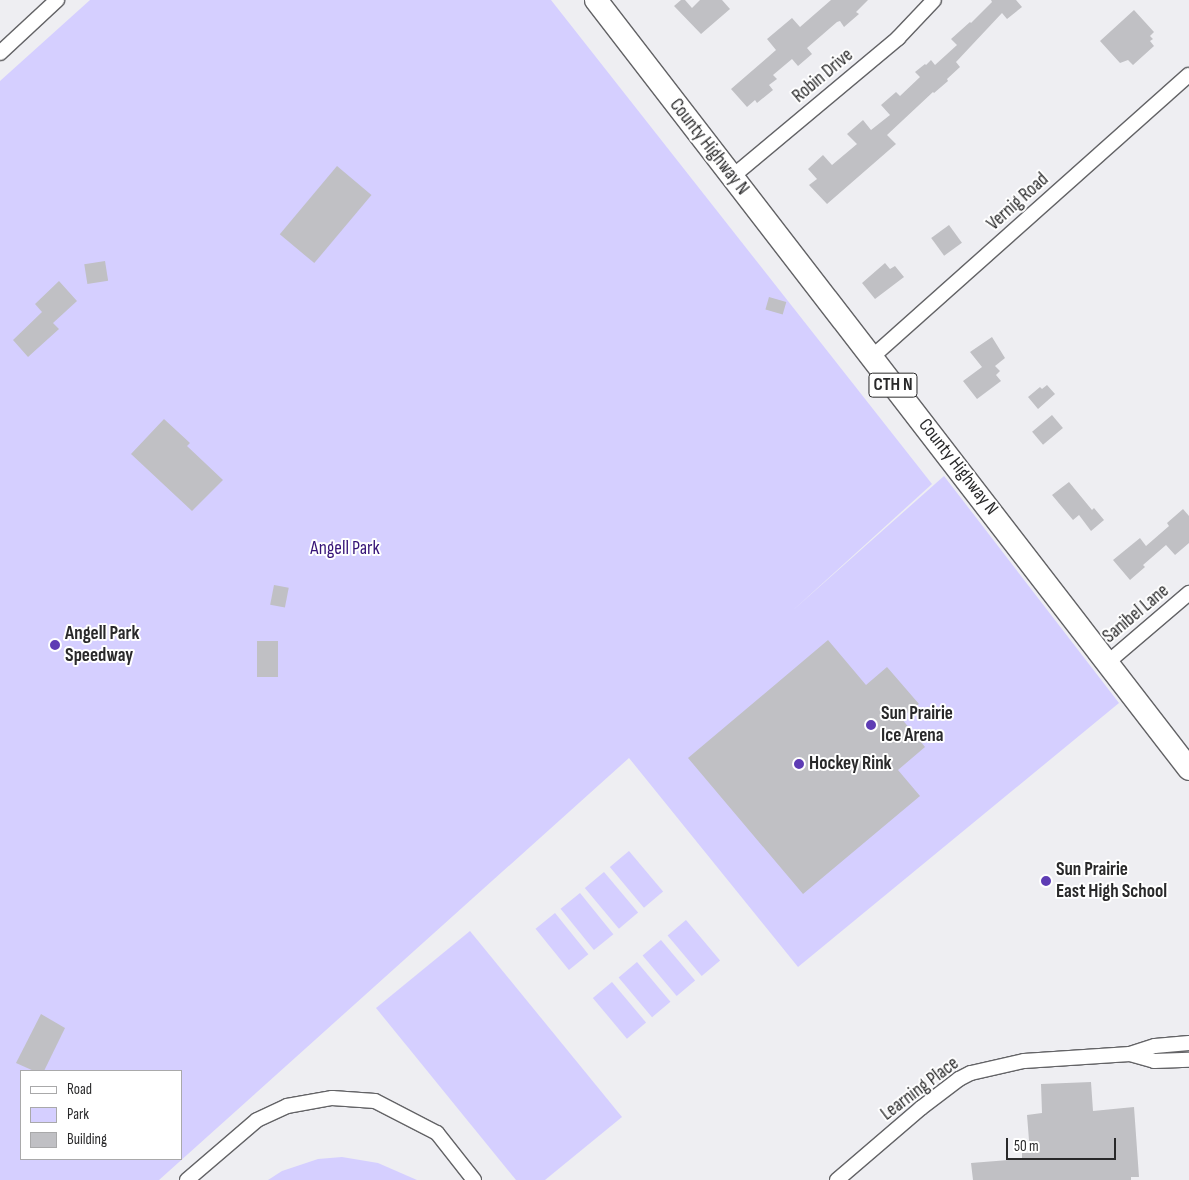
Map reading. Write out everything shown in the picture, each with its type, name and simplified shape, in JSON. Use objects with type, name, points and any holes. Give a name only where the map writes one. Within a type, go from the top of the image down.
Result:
[{"type":"main road","name":"County Highway N","points":[[605,3],[732,177],[1189,769]]},
{"type":"street","points":[[0,53],[57,0]]},
{"type":"street","name":"Robin Drive","points":[[732,177],[898,38],[934,0]]},
{"type":"street","name":"Vernig Road","points":[[872,358],[1189,75]]},
{"type":"street","name":"Sanibel Lane","points":[[1107,662],[1189,593]]},
{"type":"street","name":"Learning Place","points":[[837,1180],[921,1108],[971,1072],[1024,1061],[1130,1054],[1155,1046],[1189,1043]]},
{"type":"street","name":"Learning Place","points":[[1130,1054],[1154,1062],[1189,1060]]},
{"type":"street","points":[[187,1180],[257,1120],[287,1106],[332,1098],[375,1101],[437,1133],[474,1180]]},
{"type":"green space","name":"Angell Park","points":[[90,0],[551,0],[932,484],[791,612],[944,476],[1119,703],[798,967],[629,758],[182,1159],[182,1070],[20,1070],[20,1160],[181,1160],[159,1180],[0,1180],[0,81]]},
{"type":"green space","points":[[629,851],[663,892],[644,908],[610,867]]},
{"type":"green space","points":[[604,872],[638,913],[619,929],[585,888]]},
{"type":"green space","points":[[580,893],[613,934],[594,950],[561,909]]},
{"type":"green space","points":[[555,913],[588,954],[569,970],[536,929]]},
{"type":"green space","points":[[686,920],[720,961],[702,976],[668,935]]},
{"type":"green space","points":[[470,931],[622,1117],[545,1180],[516,1180],[376,1008]]},
{"type":"green space","points":[[661,940],[695,981],[677,996],[643,955]]},
{"type":"green space","points":[[637,962],[670,1002],[652,1017],[619,977]]},
{"type":"green space","points":[[612,982],[646,1023],[627,1039],[593,998]]},
{"type":"green space","points":[[342,1157],[378,1163],[417,1180],[268,1180],[282,1171],[318,1159]]},
{"type":"building","points":[[681,0],[685,0],[692,8],[700,0],[722,0],[730,9],[701,34],[674,6]]},
{"type":"building","points":[[831,0],[868,0],[856,12],[859,14],[844,27],[840,21],[837,22],[807,48],[812,54],[798,66],[792,59],[773,75],[777,79],[769,85],[773,90],[757,103],[755,100],[747,107],[731,89],[776,50],[767,39],[792,18],[800,27]]},
{"type":"building","points":[[991,0],[1016,0],[1022,7],[1007,19],[1002,13],[956,62],[960,67],[947,79],[948,81],[933,92],[887,135],[896,144],[827,204],[809,185],[817,179],[808,169],[823,155],[832,165],[857,144],[847,134],[863,120],[871,130],[890,115],[881,105],[896,92],[900,96],[920,77],[915,72],[925,64],[931,60],[935,65],[957,45],[951,39],[971,23],[992,2]]},
{"type":"building","points":[[1134,10],[1154,32],[1150,36],[1153,39],[1150,41],[1154,46],[1133,65],[1128,60],[1120,63],[1100,41]]},
{"type":"building","points":[[337,166],[371,195],[314,263],[280,234]]},
{"type":"building","points":[[949,225],[962,243],[944,256],[931,238]]},
{"type":"building","points":[[105,261],[108,281],[87,284],[84,264]]},
{"type":"building","points":[[885,263],[890,269],[895,266],[904,277],[875,299],[862,283]]},
{"type":"building","points":[[59,281],[77,301],[53,323],[59,329],[28,357],[13,340],[42,312],[35,304]]},
{"type":"building","points":[[769,297],[786,302],[783,314],[765,309]]},
{"type":"building","points":[[992,337],[1005,358],[995,366],[1000,371],[996,375],[1001,381],[977,399],[963,381],[982,367],[970,352]]},
{"type":"building","points":[[1047,385],[1055,394],[1038,409],[1028,397],[1040,387],[1042,389]]},
{"type":"building","points":[[1052,415],[1063,428],[1043,445],[1032,432]]},
{"type":"building","points":[[164,419],[190,443],[187,446],[223,480],[192,511],[131,454]]},
{"type":"building","points":[[1069,482],[1092,510],[1094,508],[1104,520],[1091,531],[1079,515],[1073,520],[1052,495]]},
{"type":"building","points":[[1183,509],[1189,516],[1189,543],[1175,555],[1166,545],[1143,565],[1145,567],[1130,580],[1113,560],[1140,538],[1146,546],[1169,526],[1167,523]]},
{"type":"building","points":[[274,585],[289,588],[285,607],[270,605]]},
{"type":"building","name":"Hockey Rink","points":[[828,640],[866,685],[887,667],[919,704],[901,718],[925,747],[898,770],[920,796],[803,894],[688,758]]},
{"type":"building","points":[[257,641],[278,641],[278,677],[257,677]]},
{"type":"building","points":[[41,1014],[65,1028],[44,1070],[32,1070],[16,1063]]},
{"type":"building","points":[[1091,1082],[1093,1111],[1134,1107],[1139,1177],[1131,1177],[1131,1180],[973,1180],[971,1163],[1022,1159],[1022,1153],[1030,1153],[1027,1115],[1042,1113],[1041,1084]]},
{"type":"place","name":"Angell Park Speedway","points":[[55,645]]},
{"type":"place","name":"Sun Prairie Ice Arena","points":[[871,725]]},
{"type":"place","name":"Hockey Rink","points":[[799,764]]},
{"type":"place","name":"Sun Prairie East High School","points":[[1046,881]]}]
